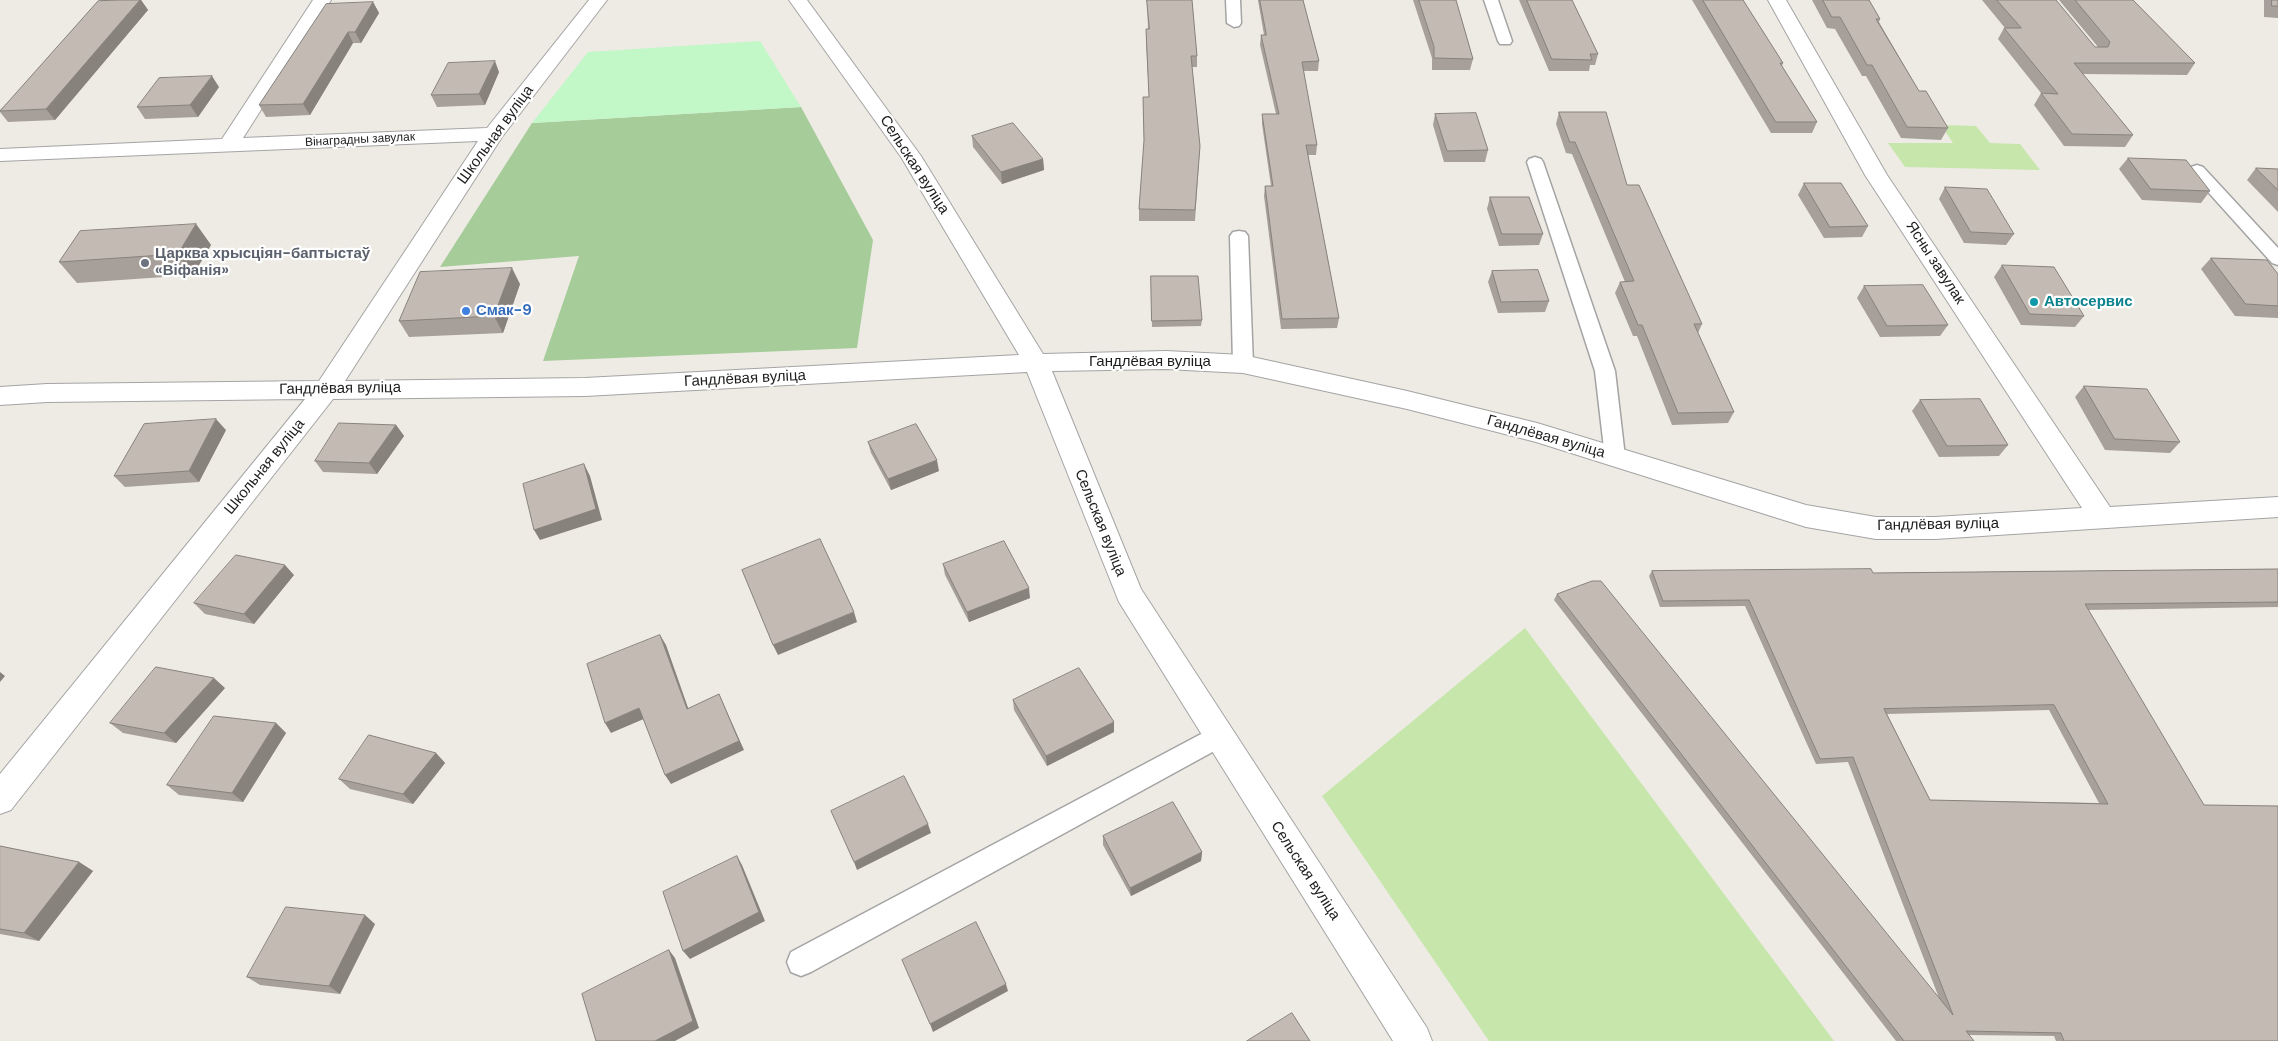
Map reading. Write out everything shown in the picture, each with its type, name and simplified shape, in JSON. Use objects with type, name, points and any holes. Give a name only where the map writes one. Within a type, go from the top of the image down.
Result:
[{"type":"street","points":[[228,146],[322,0]]},
{"type":"street","name":"Школьная вуліца","points":[[0,798],[327,390],[493,134],[598,0]]},
{"type":"street","name":"Сельская вуліца","points":[[798,0],[911,156],[1036,363],[1129,594],[1414,1041]]},
{"type":"street","name":"Ясны завулак","points":[[1777,0],[1876,175],[2104,519]]},
{"type":"street","name":"Вінаградны завулак","points":[[0,155],[493,134]]},
{"type":"street","name":"Гандлёвая вуліца","points":[[0,396],[47,393],[585,387],[1036,363],[1166,360],[1243,364],[1426,404],[1537,432],[1806,516],[1876,528],[1935,528],[2278,507]]},
{"type":"lane","points":[[1233,0],[1234,24]]},
{"type":"lane","points":[[1491,0],[1505,41]]},
{"type":"lane","points":[[1535,162],[1605,371],[1615,457]]},
{"type":"lane","points":[[2197,170],[2278,259]]},
{"type":"lane","points":[[1239,236],[1243,364]]},
{"type":"lane","points":[[801,962],[1218,736]]},
{"type":"green space","points":[[760,41],[801,107],[532,123],[588,52]]},
{"type":"green space","points":[[801,107],[873,240],[857,348],[543,361],[579,256],[440,267],[532,123]]},
{"type":"green space","points":[[1941,125],[1976,126],[1990,143],[2020,144],[2040,170],[1905,167],[1888,143],[1953,143]]},
{"type":"green space","points":[[1525,628],[1834,1041],[1489,1041],[1322,796]]},
{"type":"building","points":[[140,0],[46,109],[0,111],[98,1]]},
{"type":"building","points":[[1147,0],[1192,0],[1197,56],[1191,56],[1200,146],[1195,210],[1139,209],[1144,140],[1143,97],[1149,97],[1146,29],[1149,29]]},
{"type":"building","points":[[1260,0],[1303,0],[1319,61],[1302,62],[1317,145],[1306,145],[1339,318],[1282,319],[1265,186],[1273,186],[1262,114],[1279,114],[1261,35],[1266,35]]},
{"type":"building","points":[[1419,0],[1456,0],[1473,59],[1434,58],[1434,47]]},
{"type":"building","points":[[1527,0],[1572,0],[1598,54],[1590,54],[1592,60],[1552,59]]},
{"type":"building","points":[[1703,0],[1743,0],[1783,63],[1780,63],[1817,122],[1776,122]]},
{"type":"building","points":[[1823,0],[1869,0],[1880,19],[1876,19],[1919,91],[1926,91],[1948,128],[1907,127],[1872,65],[1867,65],[1840,17],[1832,17]]},
{"type":"building","points":[[1997,0],[2056,0],[2095,47],[2108,47],[2110,42],[2075,0],[2133,0],[2195,63],[2074,63],[2133,135],[2072,134],[2041,93],[2058,94],[2004,28],[2021,28]]},
{"type":"building","points":[[2272,0],[2278,0],[2278,6],[2272,6]]},
{"type":"building","points":[[373,2],[355,32],[348,32],[303,104],[259,105],[326,4]]},
{"type":"building","points":[[495,61],[479,94],[431,95],[448,63]]},
{"type":"building","points":[[212,76],[190,105],[137,107],[159,78]]},
{"type":"building","points":[[1559,112],[1606,112],[1627,185],[1639,185],[1702,324],[1694,324],[1734,412],[1678,413],[1642,325],[1638,325],[1620,282],[1634,281],[1575,142],[1570,142]]},
{"type":"building","points":[[1476,113],[1488,150],[1447,151],[1435,114]]},
{"type":"building","points":[[1013,123],[1043,159],[1001,172],[972,136]]},
{"type":"building","points":[[2128,158],[2186,160],[2210,191],[2151,189]]},
{"type":"building","points":[[2256,168],[2278,169],[2278,190]]},
{"type":"building","points":[[1804,183],[1841,183],[1868,226],[1830,227]]},
{"type":"building","points":[[1945,187],[1987,189],[2014,234],[1971,232]]},
{"type":"building","points":[[1490,197],[1529,197],[1543,234],[1502,234]]},
{"type":"building","points":[[196,224],[178,254],[59,262],[80,231]]},
{"type":"building","points":[[2211,258],[2267,260],[2278,274],[2278,306],[2246,304]]},
{"type":"building","points":[[2002,265],[2054,267],[2084,316],[2030,314]]},
{"type":"building","points":[[512,268],[494,316],[399,321],[420,272]]},
{"type":"building","points":[[1538,270],[1549,301],[1501,302],[1492,271]]},
{"type":"building","points":[[1151,276],[1198,276],[1202,320],[1152,321]]},
{"type":"building","points":[[1923,285],[1948,325],[1887,326],[1864,286]]},
{"type":"building","points":[[2084,386],[2147,389],[2180,442],[2115,439]]},
{"type":"building","points":[[1980,399],[2008,445],[1947,446],[1920,400]]},
{"type":"building","points":[[216,419],[189,471],[114,476],[144,424]]},
{"type":"building","points":[[339,423],[396,425],[369,463],[315,461]]},
{"type":"building","points":[[916,424],[937,460],[888,479],[868,442]]},
{"type":"building","points":[[584,464],[596,509],[534,530],[523,484]]},
{"type":"building","points":[[820,539],[854,612],[773,645],[742,570]]},
{"type":"building","points":[[1004,541],[1029,588],[967,612],[943,564]]},
{"type":"building","points":[[236,555],[285,565],[244,614],[194,603]]},
{"type":"building","points":[[1871,569],[1873,573],[2278,569],[2278,602],[2085,604],[2204,805],[2278,806],[2278,1041],[2064,1041],[2061,1033],[1966,1031],[1974,1041],[1904,1041],[1557,594],[1592,581],[1601,581],[1953,1015],[1853,757],[1820,759],[1749,600],[1663,601],[1652,571]],"holes":[[[2054,705],[2108,804],[1930,800],[1884,709]]]},
{"type":"building","points":[[660,635],[687,709],[719,694],[739,741],[665,775],[639,708],[605,723],[587,664]]},
{"type":"building","points":[[156,667],[214,678],[164,733],[110,723]]},
{"type":"building","points":[[1079,668],[1114,722],[1046,756],[1013,700]]},
{"type":"building","points":[[214,716],[276,723],[232,793],[167,785]]},
{"type":"building","points":[[369,735],[436,753],[403,794],[339,779]]},
{"type":"building","points":[[904,776],[928,824],[854,862],[831,811]]},
{"type":"building","points":[[1173,802],[1202,852],[1130,888],[1103,836]]},
{"type":"building","points":[[0,846],[79,862],[24,933],[0,929]]},
{"type":"building","points":[[737,856],[759,912],[683,951],[663,892]]},
{"type":"building","points":[[286,907],[365,915],[329,986],[247,977]]},
{"type":"building","points":[[976,922],[1006,984],[930,1024],[902,960]]},
{"type":"building","points":[[669,950],[693,1021],[655,1041],[596,1041],[582,994]]},
{"type":"building","points":[[1292,1013],[1310,1041],[1247,1041]]},
{"type":"place","name":"Царква хрысціян-баптыстаў «Віфанія»","points":[[145,263]]},
{"type":"place","name":"Автосервис","points":[[2034,302]]},
{"type":"place","name":"Смак-9","points":[[466,311]]}]
